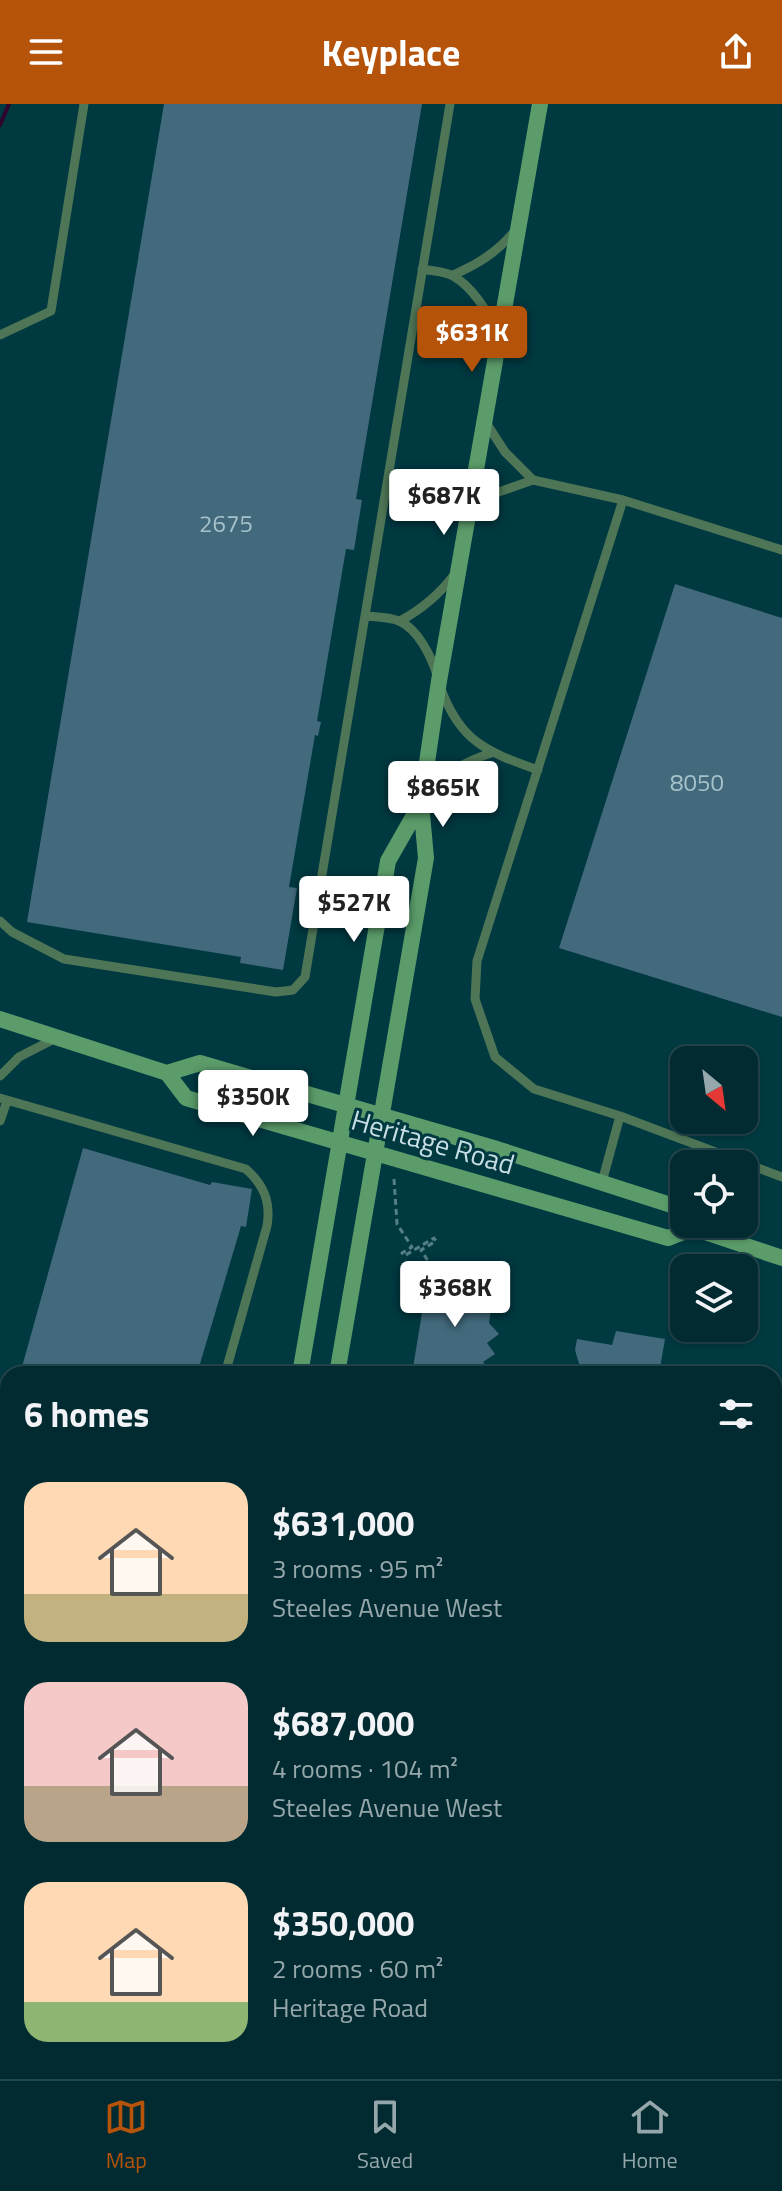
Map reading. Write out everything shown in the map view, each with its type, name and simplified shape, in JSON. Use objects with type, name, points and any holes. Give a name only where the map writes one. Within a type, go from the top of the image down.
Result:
[{"type":"main road","points":[[338,1366],[426,858],[421,803],[439,681],[540,104]]},
{"type":"main road","points":[[301,1366],[388,861],[421,803]]},
{"type":"main road","name":"Heritage Road","points":[[0,1019],[167,1073],[186,1098],[670,1236]]},
{"type":"main road","name":"Heritage Road","points":[[167,1073],[200,1063],[381,1115],[670,1205]]},
{"type":"main road","name":"Heritage Road","points":[[730,1238],[782,1258]]},
{"type":"lane","points":[[0,335],[51,311],[84,104]]},
{"type":"lane","points":[[0,921],[12,932],[64,959],[285,993],[298,986],[307,970],[450,104]]},
{"type":"lane","points":[[453,275],[478,264],[501,248],[518,227]]},
{"type":"lane","points":[[422,269],[453,275],[487,312],[499,334]]},
{"type":"lane","points":[[485,420],[505,452],[533,480]]},
{"type":"lane","points":[[468,512],[496,493],[533,480],[623,500],[782,550]]},
{"type":"lane","points":[[623,500],[477,961],[475,999],[495,1057],[534,1089],[620,1116],[782,1177]]},
{"type":"lane","points":[[400,621],[433,599],[459,569]]},
{"type":"lane","points":[[365,616],[400,621],[418,638],[431,658],[446,703],[473,739],[491,753],[538,770]]},
{"type":"lane","points":[[421,803],[439,780],[463,763],[491,753]]},
{"type":"lane","points":[[0,1076],[19,1057],[57,1037]]},
{"type":"lane","points":[[0,1121],[4,1100],[246,1169],[256,1178],[264,1190],[270,1210],[227,1366]]},
{"type":"lane","points":[[602,1182],[620,1116]]},
{"type":"path","points":[[394,1179],[397,1224],[412,1247],[402,1253],[404,1256],[434,1238],[436,1241],[421,1250],[430,1264]]},
{"type":"building","points":[[164,104],[422,104],[356,499],[362,500],[354,550],[346,549],[317,721],[321,722],[318,736],[315,735],[289,887],[297,888],[283,970],[240,963],[241,957],[27,922]]},
{"type":"building","points":[[675,584],[782,618],[782,1017],[559,948]]},
{"type":"building","points":[[83,1148],[210,1185],[212,1182],[252,1189],[246,1227],[241,1226],[199,1366],[22,1366]]},
{"type":"building","points":[[428,1276],[494,1289],[489,1323],[499,1334],[487,1343],[495,1354],[483,1362],[486,1366],[413,1366]]},
{"type":"building","points":[[616,1331],[665,1339],[660,1366],[580,1366],[575,1350],[577,1339],[612,1345]]},
{"type":"waterway","points":[[0,125],[9,104]]}]
